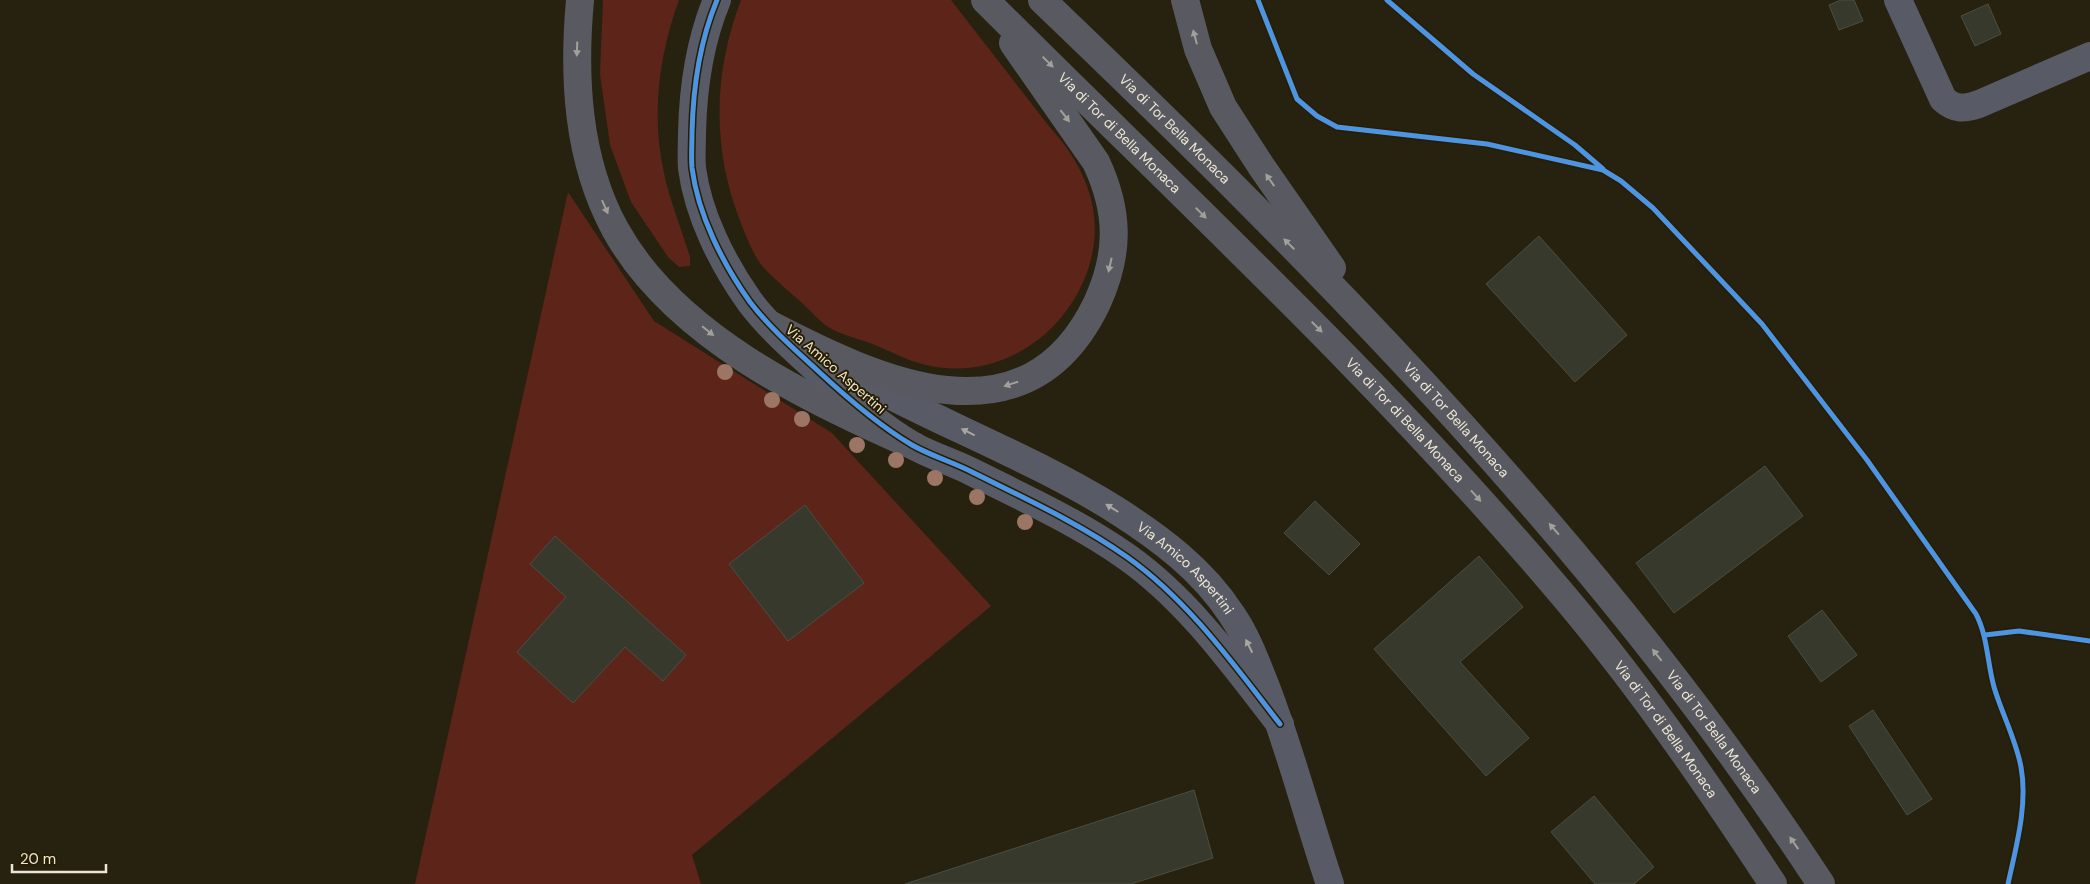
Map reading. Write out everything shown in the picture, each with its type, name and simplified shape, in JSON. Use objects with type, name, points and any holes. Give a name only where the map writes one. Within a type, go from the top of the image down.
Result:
[{"type":"main road","points":[[580,0],[576,55],[577,80],[586,144],[603,202],[615,229],[637,262],[676,304],[710,333],[747,360],[826,406],[914,446]]},
{"type":"main road","name":"Via di Tor Bella Monaca","points":[[1042,0],[1214,168],[1403,360],[1521,491],[1584,563],[1636,628],[1727,748],[1821,884]]},
{"type":"main road","points":[[1185,0],[1206,72],[1241,137],[1318,250],[1403,360]]},
{"type":"main road","points":[[769,324],[828,354],[878,375],[926,387],[979,392],[1014,384],[1041,372],[1067,348],[1088,321],[1106,282],[1114,248],[1114,221],[1109,193],[1096,162],[1074,128],[1034,76],[987,2]]},
{"type":"main road","name":"Via di Tor di Bella Monaca","points":[[987,2],[1343,354],[1408,422],[1527,553],[1621,667],[1713,794],[1773,884]]},
{"type":"street","name":"Via Amico Aspertini","points":[[717,0],[703,41],[696,77],[692,110],[692,166],[701,206],[719,248],[743,291],[769,324],[839,390],[914,446],[971,471],[1056,515],[1117,550],[1135,563],[1166,588],[1203,627],[1280,724]]},
{"type":"street","points":[[1898,0],[1943,99],[1956,108],[1965,109],[1978,104],[2090,56]]},
{"type":"street","name":"Via Amico Aspertini","points":[[769,324],[822,359],[876,389],[1066,481],[1128,518],[1169,548],[1209,585],[1232,615],[1252,652],[1280,724],[1330,884]]},
{"type":"shaded area","points":[[603,0],[679,0],[666,42],[662,63],[659,85],[658,130],[667,184],[690,257],[690,266],[679,267],[668,257],[631,202],[610,145],[600,74]]},
{"type":"shaded area","points":[[741,0],[951,0],[1061,140],[1072,156],[1088,190],[1093,208],[1095,227],[1094,246],[1089,266],[1079,291],[1065,313],[1047,332],[1027,348],[1004,359],[979,366],[953,368],[926,365],[906,359],[828,327],[763,267],[747,239],[731,194],[724,166],[721,139],[721,83],[725,55]]},
{"type":"shaded area","points":[[568,192],[654,321],[832,433],[991,606],[692,855],[701,884],[415,884]]},
{"type":"building","points":[[1841,0],[1854,0],[1863,21],[1839,30],[1829,5]]},
{"type":"building","points":[[1988,4],[2001,34],[1975,46],[1961,16]]},
{"type":"building","points":[[1539,236],[1627,335],[1575,382],[1486,284]]},
{"type":"building","points":[[1765,466],[1803,516],[1674,613],[1636,563]]},
{"type":"building","points":[[1315,501],[1360,544],[1329,575],[1284,533]]},
{"type":"building","points":[[805,505],[864,583],[788,641],[729,564]]},
{"type":"building","points":[[555,536],[686,655],[663,681],[625,647],[573,703],[517,652],[566,597],[530,564]]},
{"type":"building","points":[[1479,556],[1523,607],[1460,662],[1529,738],[1486,776],[1374,649]]},
{"type":"building","points":[[1822,610],[1857,655],[1821,682],[1788,636]]},
{"type":"building","points":[[1873,710],[1932,799],[1907,815],[1849,726]]},
{"type":"building","points":[[1194,790],[1213,858],[1131,884],[905,884]]},
{"type":"building","points":[[1594,796],[1654,867],[1634,884],[1595,884],[1551,832]]},
{"type":"cycle path","points":[[717,0],[701,49],[698,65],[693,116],[692,168],[700,203],[713,238],[730,272],[750,302],[782,338],[828,380],[887,429],[919,449],[965,468],[1071,522],[1109,545],[1149,574],[1171,593],[1210,635],[1280,724]]},
{"type":"cycle path","points":[[1258,0],[1297,99],[1317,116],[1337,127],[1487,144],[1603,170],[1621,181],[1653,208],[1762,324],[1867,460],[1976,614],[1980,623],[1994,687],[2016,747],[2023,781],[2020,826],[2008,884]]},
{"type":"cycle path","points":[[1387,0],[1473,74],[1575,145],[1603,169]]},
{"type":"cycle path","points":[[1985,635],[2019,631],[2090,641]]}]
